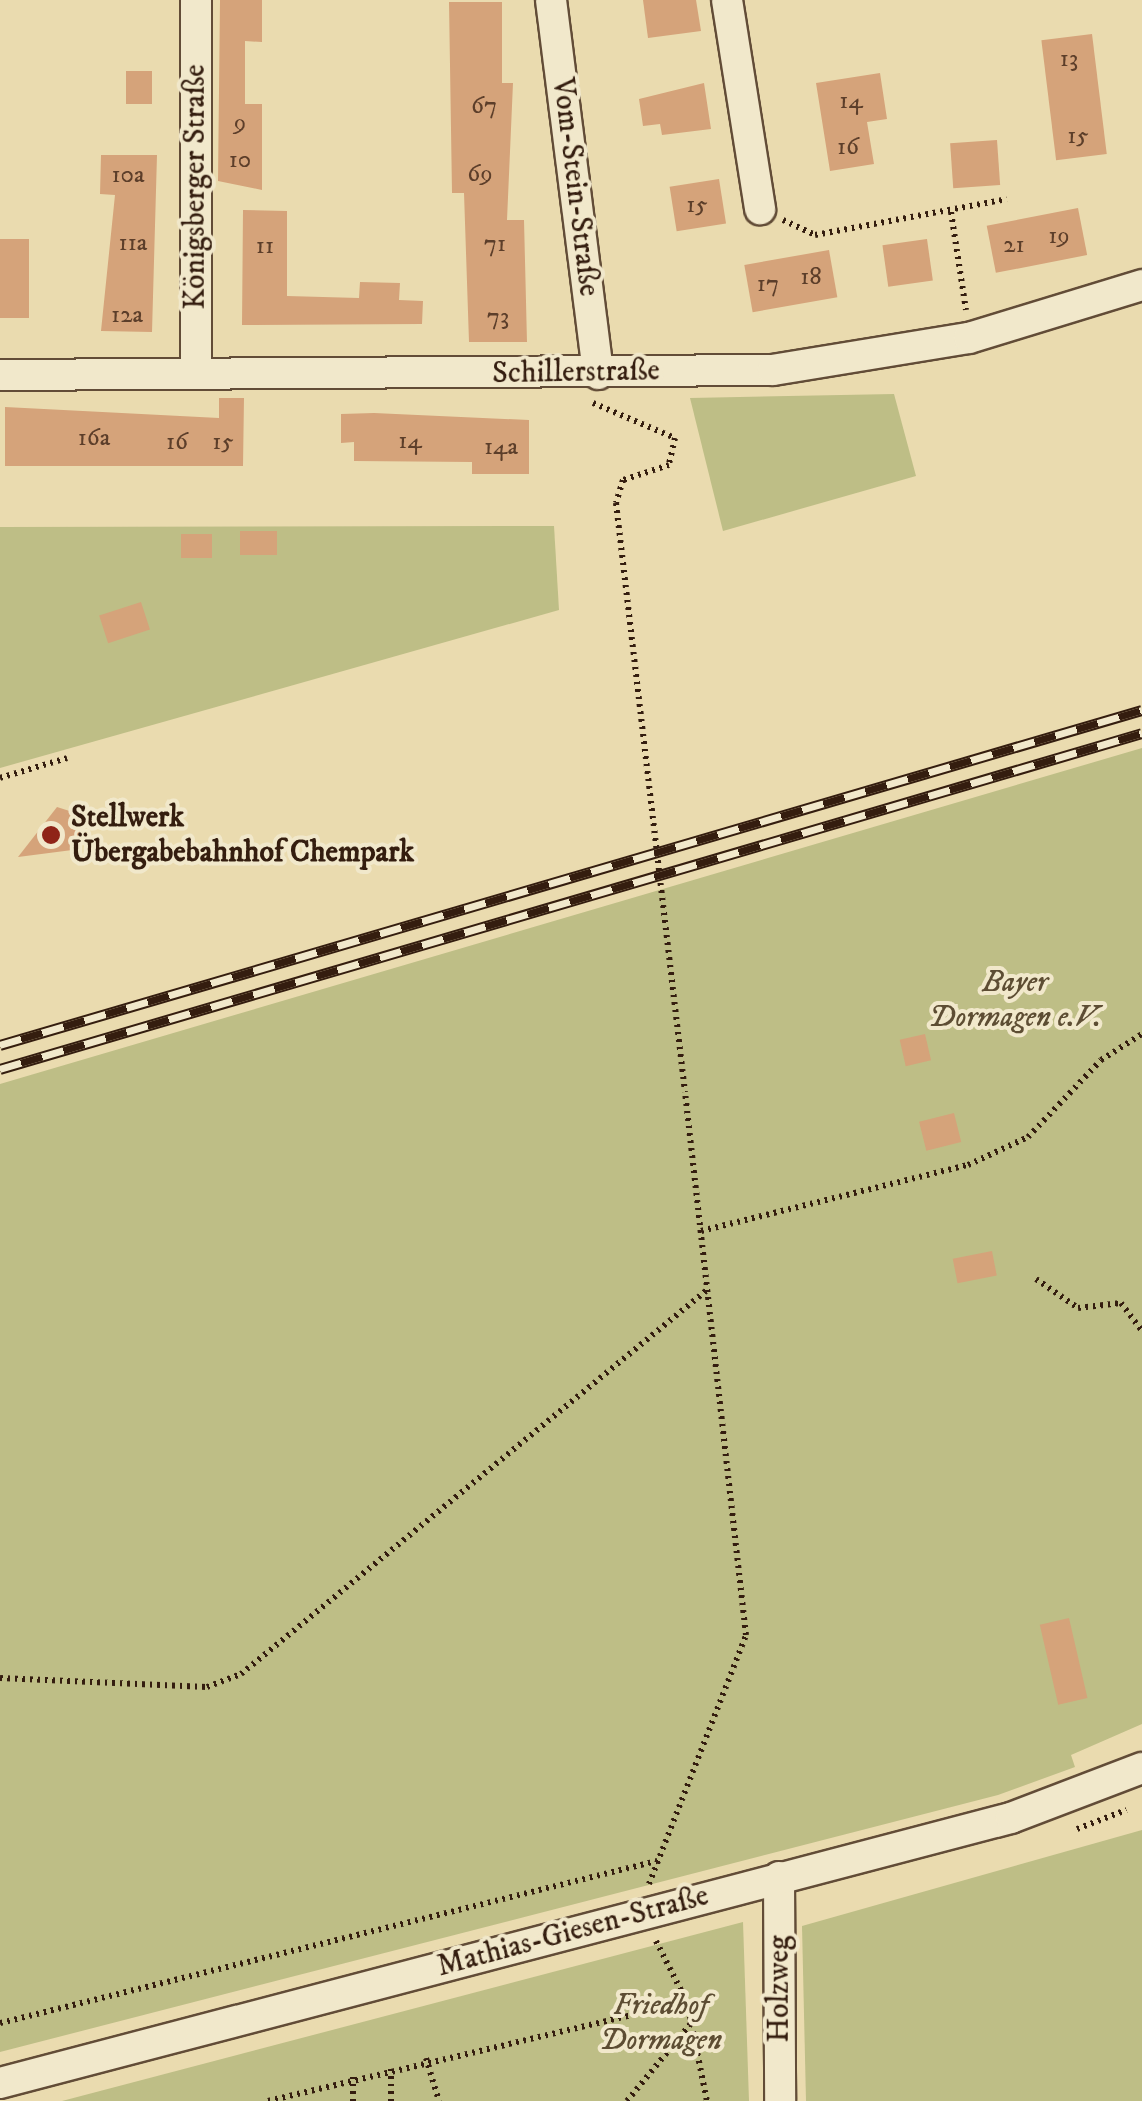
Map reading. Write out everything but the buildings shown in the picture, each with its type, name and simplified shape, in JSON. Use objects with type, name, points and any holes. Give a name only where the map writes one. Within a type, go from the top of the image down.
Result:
[{"type":"street","name":"Königsberger Straße","points":[[196,0],[196,374]]},
{"type":"street","name":"Vom-Stein-Straße","points":[[551,0],[598,374]]},
{"type":"street","points":[[727,0],[760,209]]},
{"type":"street","name":"Schillerstraße","points":[[0,375],[773,370],[969,338],[1142,286]]},
{"type":"street","name":"Mathias-Giesen-Straße","points":[[0,2083],[653,1927],[780,1878],[1011,1818],[1142,1768]]},
{"type":"street","name":"Holzweg","points":[[780,1878],[780,2101]]},
{"type":"path","points":[[760,209],[815,235],[951,212],[1007,198]]},
{"type":"path","points":[[951,212],[969,338]]},
{"type":"path","points":[[598,374],[595,408],[652,421],[676,438],[669,465],[624,480],[616,503],[746,1634],[656,1861],[653,1927],[693,2020],[707,2101]]},
{"type":"path","points":[[0,778],[67,758]]},
{"type":"path","points":[[701,1231],[968,1165],[1028,1137],[1102,1060],[1142,1034]]},
{"type":"path","points":[[1036,1279],[1078,1308],[1121,1303],[1142,1331]]},
{"type":"path","points":[[0,1678],[207,1687],[241,1674],[707,1290]]},
{"type":"path","points":[[0,2023],[656,1861]]},
{"type":"path","points":[[268,2101],[301,2096],[353,2077],[426,2058],[687,2002]]},
{"type":"path","points":[[627,2101],[693,2020]]},
{"type":"path","points":[[426,2058],[439,2101]]},
{"type":"path","points":[[391,2067],[391,2101]]},
{"type":"path","points":[[353,2077],[353,2101]]},
{"type":"green space","points":[[894,394],[916,476],[723,531],[690,398]]},
{"type":"green space","points":[[554,526],[559,610],[0,768],[0,527]]},
{"type":"green space","name":"Bayer Dormagen e.V.","points":[[1142,748],[1142,1724],[1071,1755],[1075,1767],[998,1795],[0,2052],[0,1084]]},
{"type":"green space","points":[[1142,1830],[1142,2101],[806,2101],[802,1926]]},
{"type":"green space","name":"Friedhof Dormagen","points":[[743,1922],[749,2101],[62,2101]]},
{"type":"railway","points":[[0,1045],[1142,710]]},
{"type":"railway","points":[[0,1069],[1142,733]]},
{"type":"place","name":"Stellwerk Übergabebahnhof Chempark","points":[[51,835]]}]
